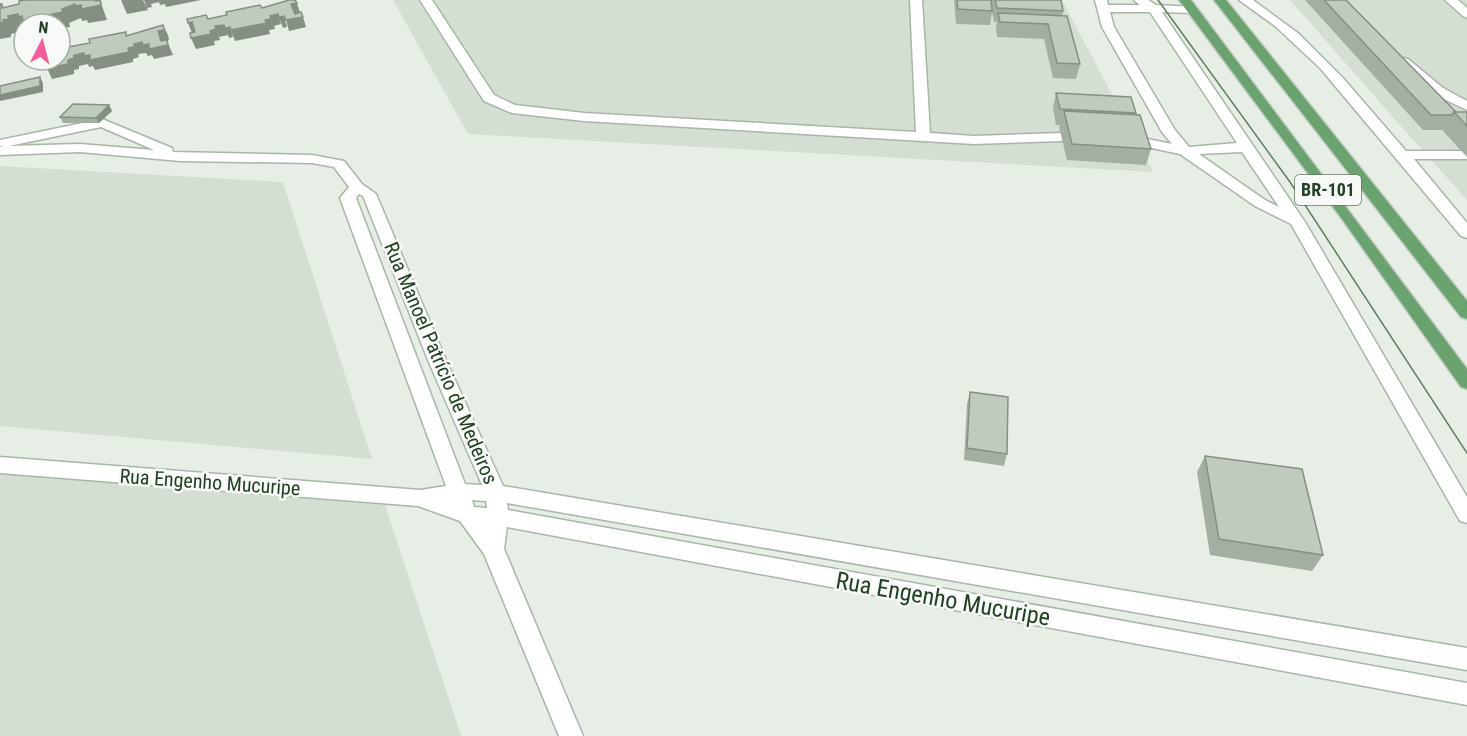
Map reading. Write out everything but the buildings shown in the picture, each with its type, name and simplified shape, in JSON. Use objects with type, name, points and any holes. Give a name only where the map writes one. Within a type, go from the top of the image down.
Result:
[{"type":"main road","name":"BR-101","points":[[1220,0],[1467,313]]},
{"type":"main road","name":"BR-101","points":[[1188,4],[1290,139],[1467,382]]},
{"type":"street","points":[[426,0],[489,98],[512,110],[584,117],[974,140],[1061,137]]},
{"type":"street","points":[[916,0],[923,137]]},
{"type":"street","points":[[1140,0],[1153,8],[1297,222],[1467,515]]},
{"type":"street","points":[[1245,0],[1277,20],[1299,38],[1403,155],[1467,232]]},
{"type":"street","points":[[1451,0],[1467,14]]},
{"type":"street","points":[[1188,4],[1153,8],[1102,4],[1114,36],[1169,132],[1185,151],[1260,203],[1297,222]]},
{"type":"street","points":[[1391,51],[1438,92],[1467,106]]},
{"type":"street","name":"Rua Manoel Patrício de Medeiros","points":[[0,144],[102,123],[180,157]]},
{"type":"street","points":[[1138,141],[1185,151],[1247,147]]},
{"type":"street","name":"Rua Manoel Patrício de Medeiros","points":[[0,151],[80,148],[180,157],[330,161],[339,164],[357,187],[369,194],[437,360],[496,493],[498,517],[493,549]]},
{"type":"street","points":[[1403,155],[1465,155]]},
{"type":"street","name":"Rua Manoel Patrício de Medeiros","points":[[357,187],[348,198],[467,515],[493,549],[571,736]]},
{"type":"street","points":[[413,369],[437,360]]},
{"type":"street","name":"Rua Engenho Mucuripe","points":[[0,465],[420,498],[459,492],[496,493],[1467,659]]},
{"type":"street","name":"Rua Engenho Mucuripe","points":[[420,498],[467,515],[498,517],[1467,694]]},
{"type":"shaded area","points":[[393,0],[1062,0],[1153,172],[468,134]]},
{"type":"shaded area","points":[[1290,0],[1467,0],[1467,200],[1399,124]]},
{"type":"shaded area","points":[[0,166],[283,182],[372,459],[0,426]]},
{"type":"shaded area","points":[[0,471],[385,505],[461,736],[0,736]]},
{"type":"tram line","points":[[1158,0],[1290,182],[1467,453]]}]
